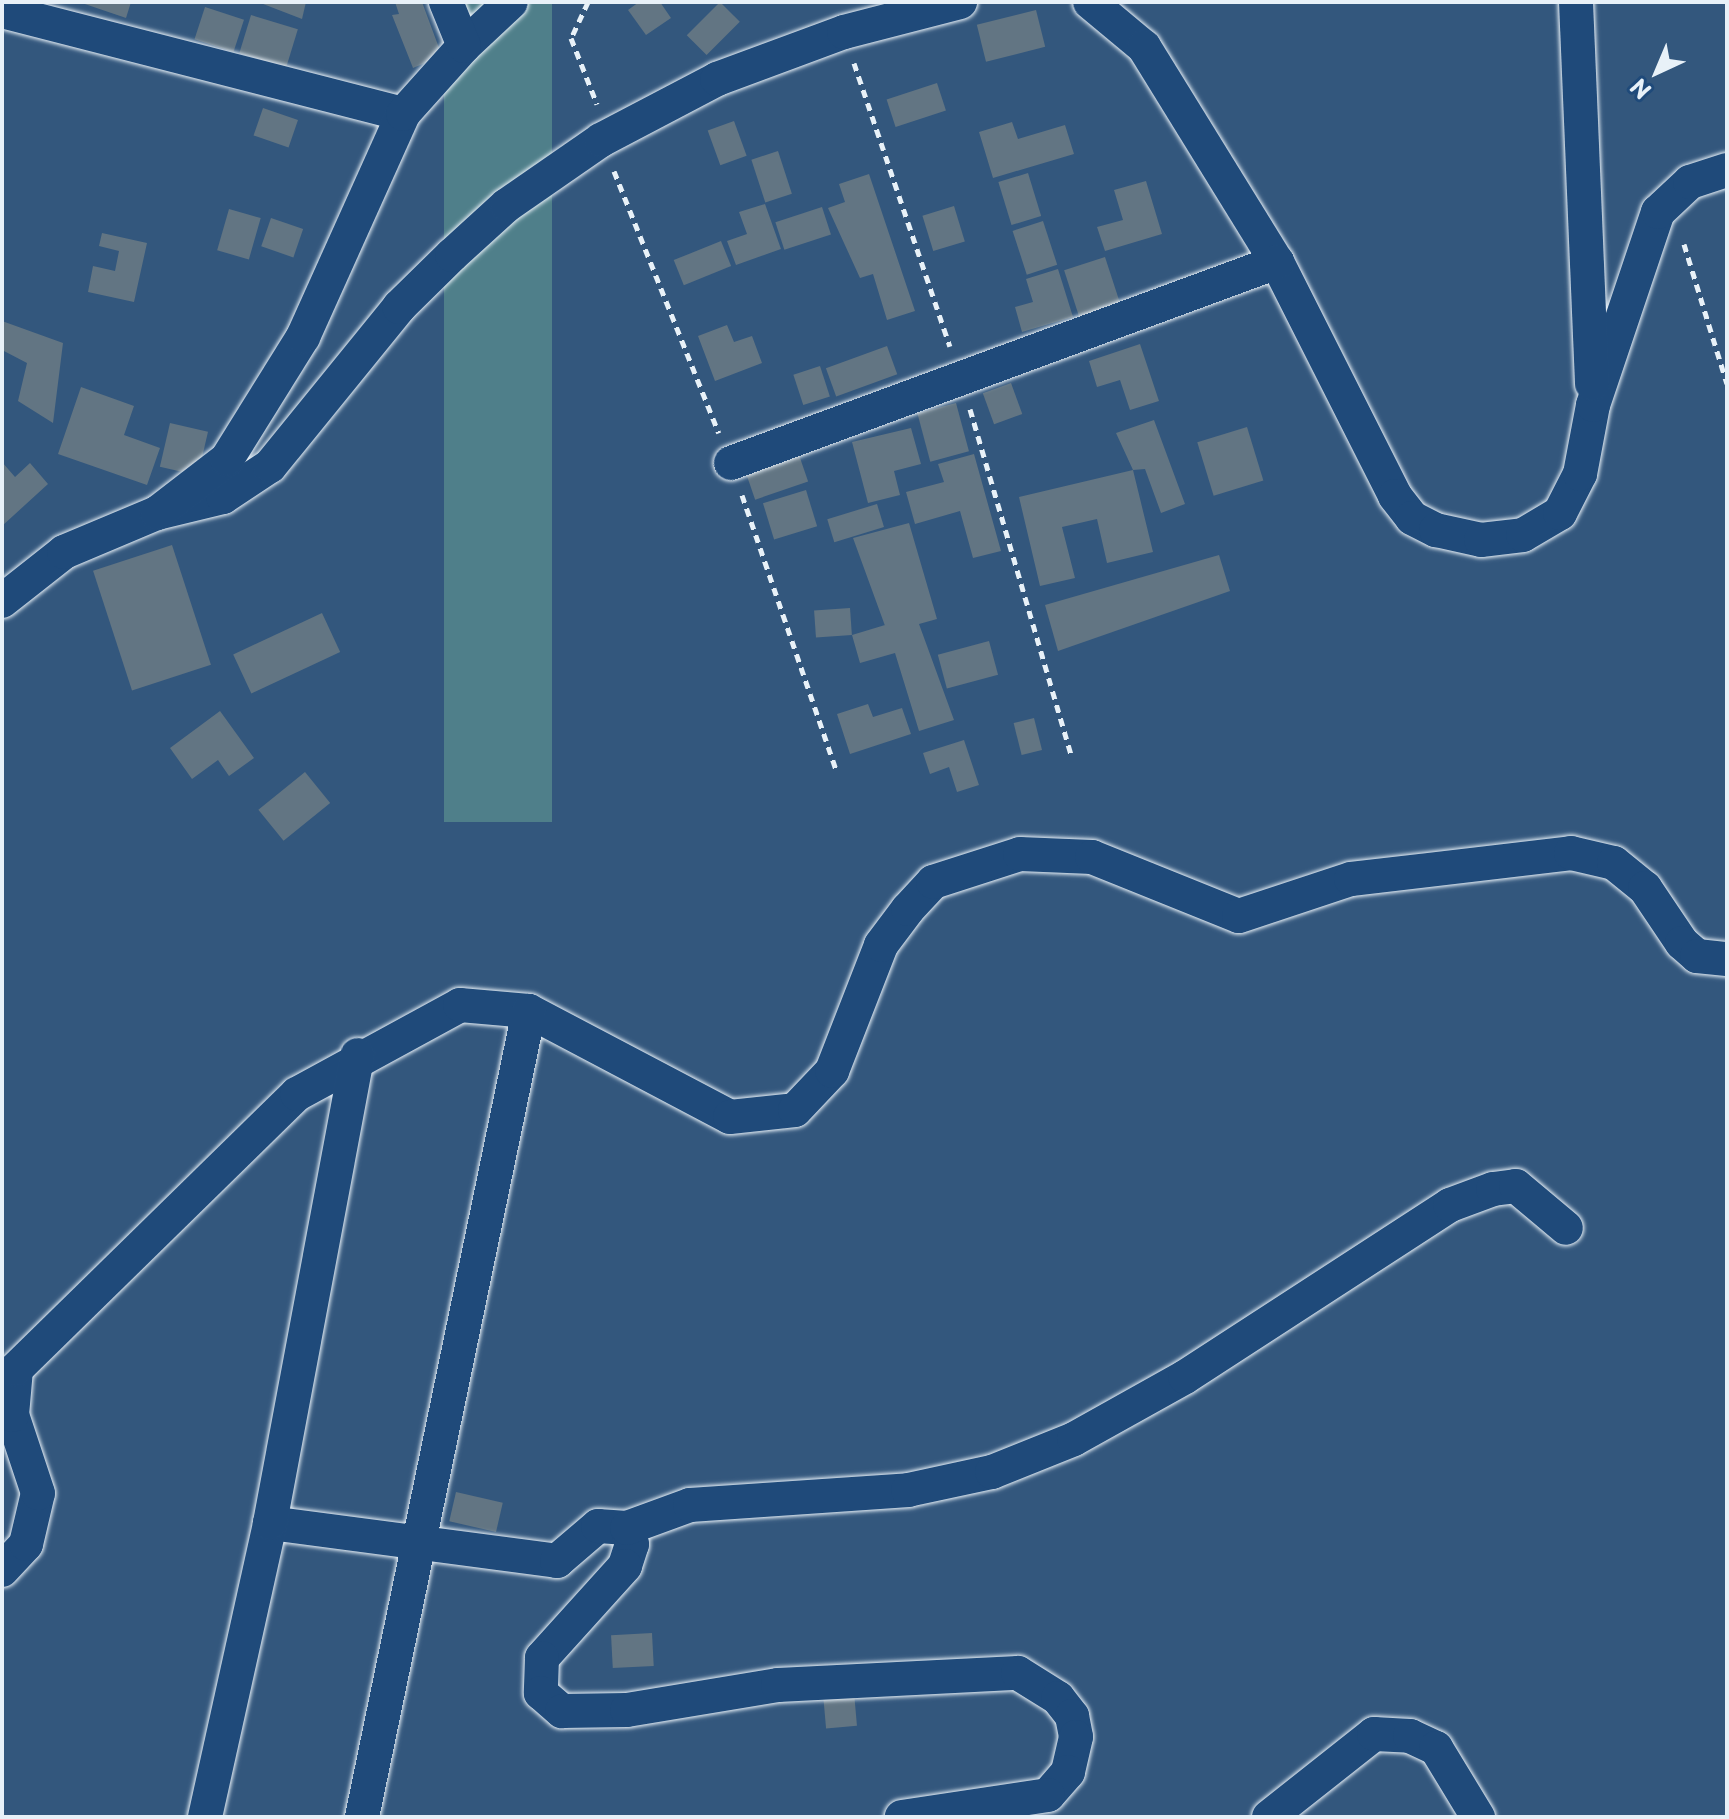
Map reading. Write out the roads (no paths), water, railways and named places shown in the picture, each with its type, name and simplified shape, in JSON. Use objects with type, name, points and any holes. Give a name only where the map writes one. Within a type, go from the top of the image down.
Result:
[{"type":"street","points":[[446,2],[464,46]]},
{"type":"street","points":[[157,513],[227,459],[303,337],[403,114],[464,46],[511,2]]},
{"type":"street","points":[[2,601],[64,552],[157,513],[223,497],[270,466],[441,265],[507,205],[601,140],[717,79],[844,32],[960,2]]},
{"type":"street","points":[[1090,2],[1144,47],[1277,262],[1395,496],[1412,518],[1436,530],[1481,540],[1523,535],[1560,513],[1580,474],[1593,405],[1647,234],[1670,197],[1727,170]]},
{"type":"street","points":[[1576,2],[1593,405]]},
{"type":"street","points":[[2,11],[403,114]]},
{"type":"street","points":[[731,463],[962,381],[1277,262]]},
{"type":"street","points":[[2,1570],[26,1544],[38,1493],[12,1415],[16,1369],[206,1176],[297,1094],[358,1055],[460,1005],[529,1011],[730,1117],[795,1110],[832,1071],[881,945],[908,909],[933,882],[1020,854],[1092,857],[1239,916],[1351,879],[1571,853],[1614,863],[1645,888],[1682,943],[1697,956],[1727,959]]},
{"type":"street","points":[[362,1817],[422,1541],[529,1011]]},
{"type":"street","points":[[205,1817],[270,1523],[358,1055]]},
{"type":"street","points":[[270,1523],[557,1561],[598,1526],[627,1528],[690,1505],[908,1490],[992,1472],[1074,1439],[1185,1377],[1450,1205],[1493,1189],[1516,1186],[1566,1228]]},
{"type":"street","points":[[627,1528],[632,1544],[625,1566],[542,1658],[541,1693],[562,1711],[627,1710],[778,1685],[1018,1673],[1058,1698],[1072,1716],[1068,1772],[1048,1795],[902,1817]]},
{"type":"street","points":[[1269,1817],[1374,1734],[1410,1736],[1436,1748],[1478,1817]]}]
